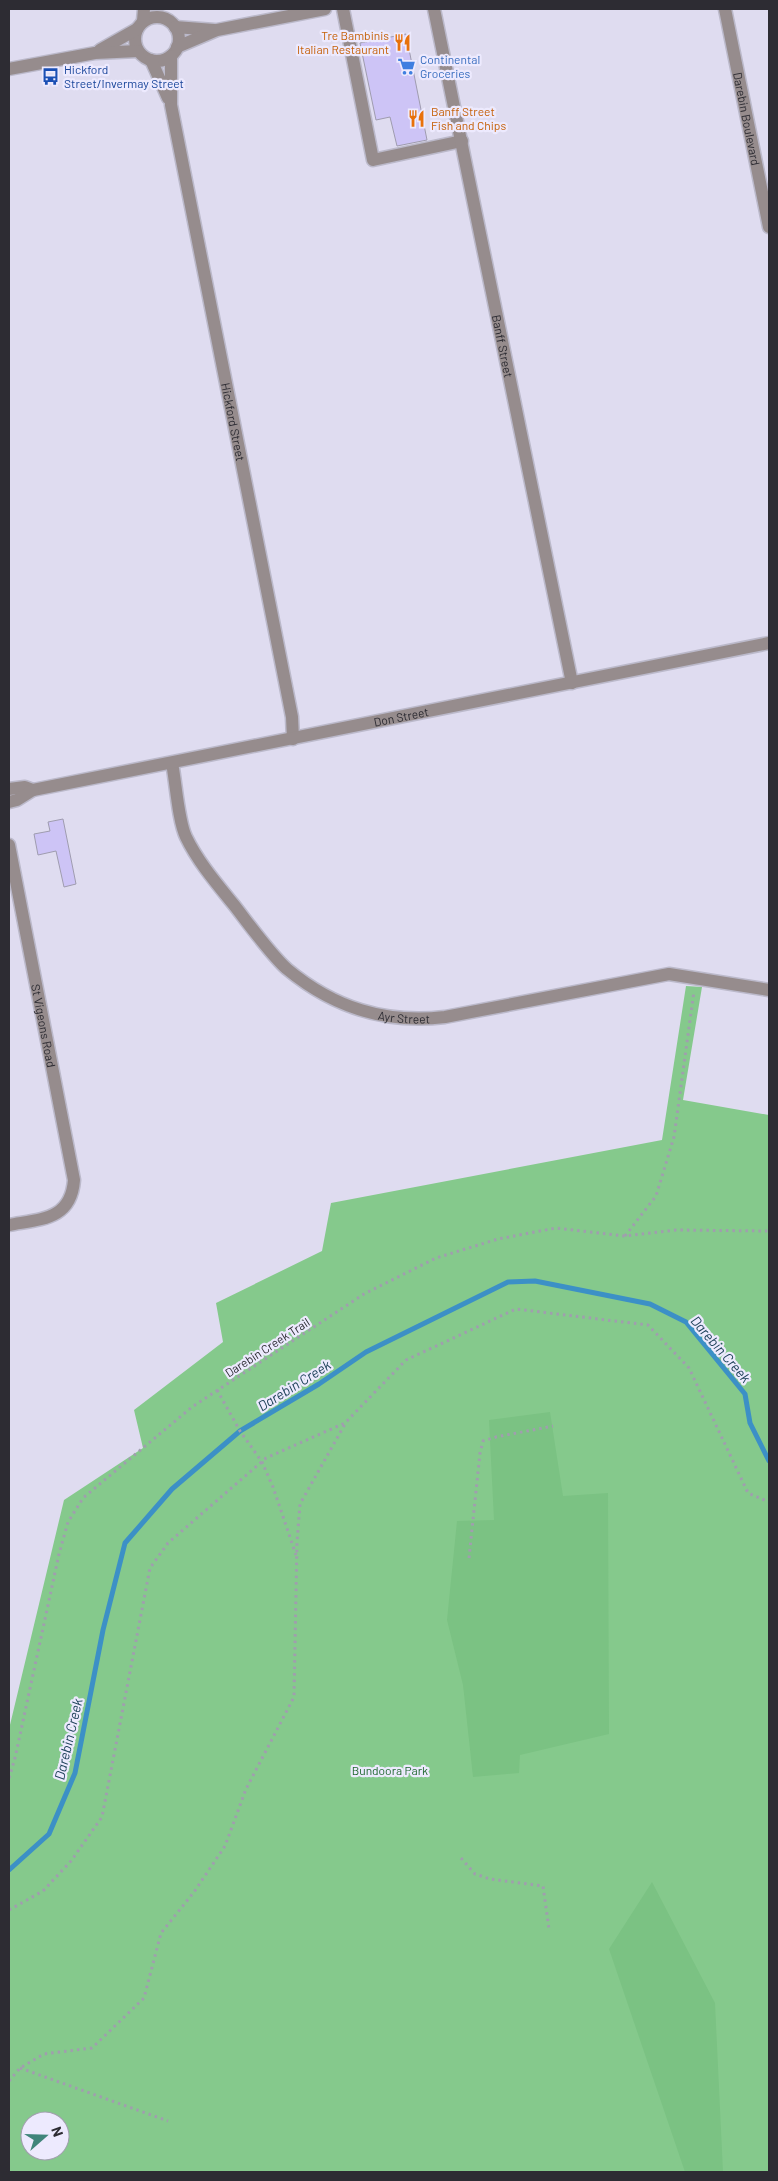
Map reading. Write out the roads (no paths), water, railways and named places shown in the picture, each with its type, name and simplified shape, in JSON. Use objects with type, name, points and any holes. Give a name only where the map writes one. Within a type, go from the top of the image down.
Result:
[{"type":"street","points":[[175,27],[217,30],[325,9]]},
{"type":"street","points":[[343,9],[373,160],[462,141]]},
{"type":"street","name":"Banff Street","points":[[434,9],[572,683]]},
{"type":"street","name":"Darebin Boulevard","points":[[726,9],[769,228]]},
{"type":"street","points":[[95,53],[141,20],[157,17],[162,14],[175,27],[178,33],[174,52]]},
{"type":"street","points":[[141,20],[134,40],[138,51],[151,60],[158,61],[217,30]]},
{"type":"street","points":[[9,69],[95,53],[138,51]]},
{"type":"street","name":"Hickford Street","points":[[171,105],[174,52]]},
{"type":"street","name":"Hickford Street","points":[[151,60],[171,105],[292,717],[293,739]]},
{"type":"street","name":"Don Street","points":[[9,802],[22,798],[33,790],[769,644]]},
{"type":"street","name":"Ayr Street","points":[[172,763],[185,836],[203,866],[241,916],[286,968],[321,993],[340,1003],[373,1014],[418,1020],[445,1017],[669,974],[769,990]]},
{"type":"street","name":"Don Street","points":[[9,789],[25,787],[33,790]]},
{"type":"street","name":"St Vigeons Road","points":[[9,845],[74,1180],[73,1192],[66,1205],[50,1217],[9,1226]]},
{"type":"waterway","name":"Darebin Creek","points":[[9,1870],[49,1834],[75,1773],[103,1630],[125,1543],[172,1489],[240,1431],[319,1384],[366,1352],[508,1282],[535,1281],[650,1304],[686,1322],[745,1394],[750,1423],[769,1461]]},
{"type":"place","name":"Tre Bambinis Italian Restaurant","points":[[403,42]]},
{"type":"place","name":"Continental Groceries","points":[[406,66]]},
{"type":"place","name":"Hickford Street/Invermay Street","points":[[50,76]]},
{"type":"place","name":"Banff Street Fish and Chips","points":[[417,118]]},
{"type":"park label","name":"Bundoora Park","points":[[390,1770]]}]
